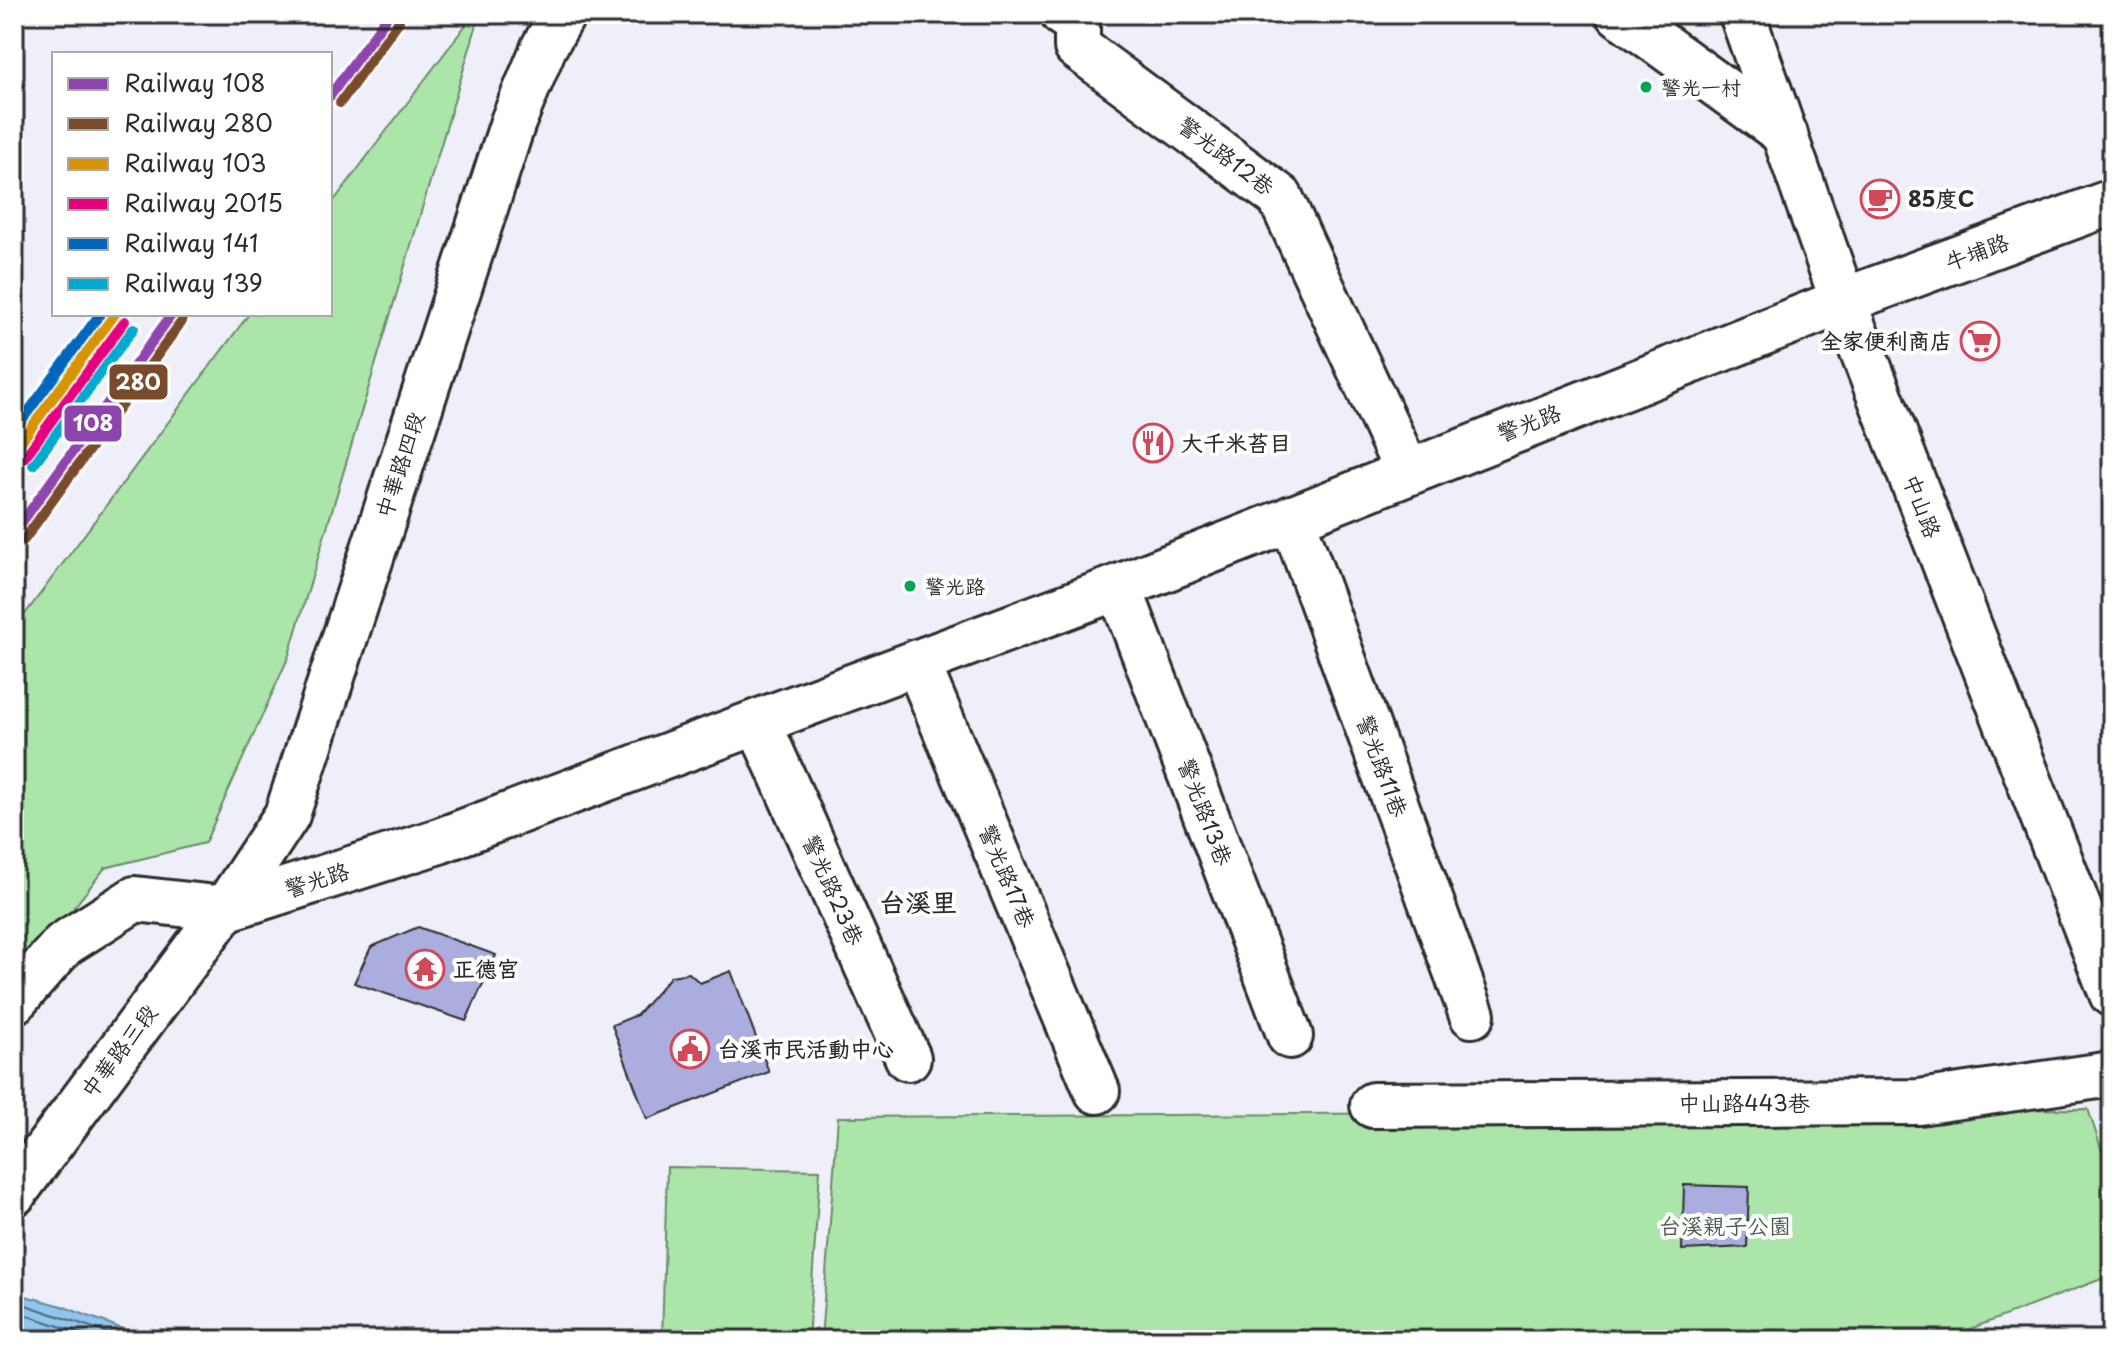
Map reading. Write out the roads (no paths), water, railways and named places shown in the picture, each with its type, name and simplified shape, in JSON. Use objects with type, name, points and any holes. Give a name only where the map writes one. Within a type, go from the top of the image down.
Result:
[{"type":"street","name":"中華路四段","points":[[225,909],[287,815],[513,122],[544,47],[563,14]]},
{"type":"street","name":"警光路12巷","points":[[1063,14],[1077,23],[1077,47],[1280,197],[1407,471]]},
{"type":"street","points":[[1619,14],[1785,134]]},
{"type":"street","name":"中山路","points":[[1742,14],[1843,301],[2112,994]]},
{"type":"street","name":"牛埔路","points":[[1843,301],[2112,202]]},
{"type":"street","name":"警光路","points":[[225,909],[439,841],[1119,587],[1843,301]]},
{"type":"street","name":"警光路11巷","points":[[1292,518],[1472,1015]]},
{"type":"street","name":"警光路13巷","points":[[1119,587],[1290,1036]]},
{"type":"street","name":"警光路17巷","points":[[917,662],[1097,1091]]},
{"type":"street","name":"警光路23巷","points":[[758,722],[908,1058]]},
{"type":"street","points":[[14,1001],[64,944],[135,899],[225,909]]},
{"type":"street","name":"中華路三段","points":[[14,1193],[225,909]]},
{"type":"street","name":"中山路443巷","points":[[1373,1105],[1919,1102],[2112,1074]]},
{"type":"water","points":[[14,1293],[59,1305],[152,1340],[14,1340]]},
{"type":"rail line","name":"108","points":[[332,93],[389,14]]},
{"type":"rail line","name":"280","points":[[340,103],[399,21]]},
{"type":"rail line","name":"141","points":[[14,431],[99,316]]},
{"type":"rail line","name":"103","points":[[14,451],[114,316]]},
{"type":"rail line","name":"108","points":[[14,533],[171,316]]},
{"type":"rail line","name":"2015","points":[[24,458],[125,321]]},
{"type":"rail line","name":"280","points":[[24,540],[182,321]]},
{"type":"rail line","name":"139","points":[[33,465],[134,328]]},
{"type":"place","name":"警光一村","points":[[1646,87]]},
{"type":"place","name":"85度C","points":[[1880,199]]},
{"type":"place","name":"全家便利商店","points":[[1980,341]]},
{"type":"place","name":"大千米苔目","points":[[1153,443]]},
{"type":"place","name":"警光路","points":[[910,586]]},
{"type":"place","name":"正德宮","points":[[425,969]]},
{"type":"place","name":"台溪市民活動中心","points":[[690,1049]]},
{"type":"district","name":"台溪里","points":[[918,903]]},
{"type":"park label","name":"台溪親子公園","points":[[1725,1226]]}]
